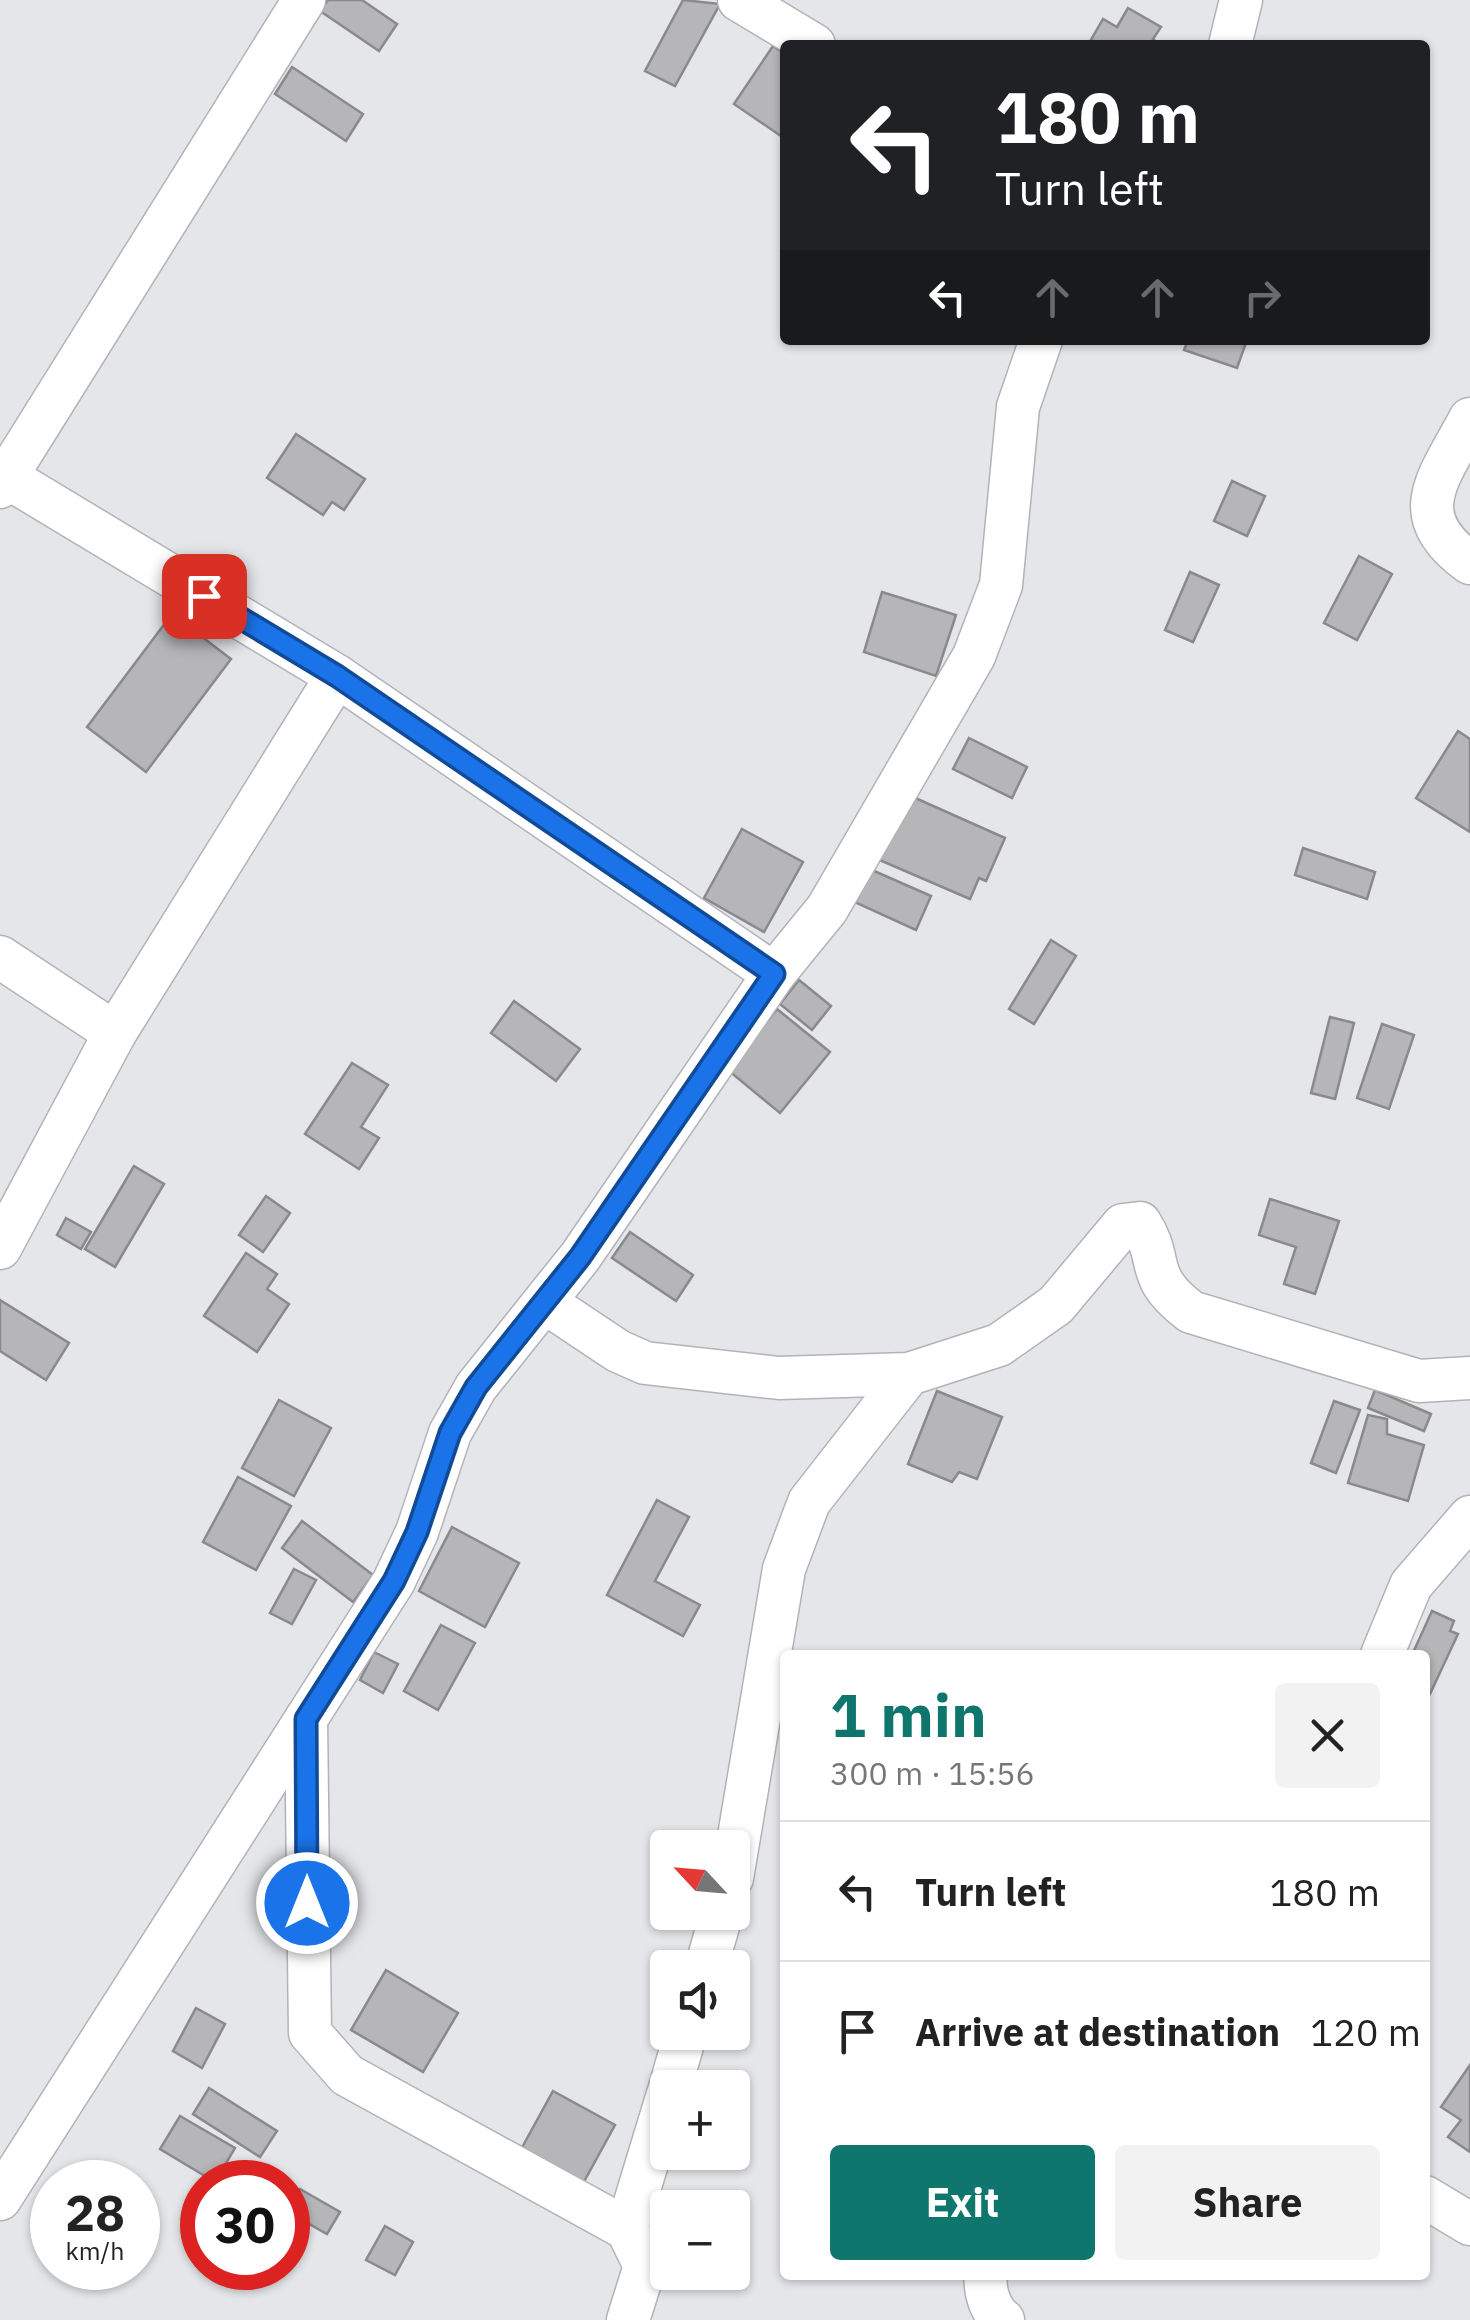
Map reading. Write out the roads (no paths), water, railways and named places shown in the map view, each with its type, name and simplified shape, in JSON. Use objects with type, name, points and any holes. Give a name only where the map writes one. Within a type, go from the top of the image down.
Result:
[{"type":"street","points":[[304,0],[2,479],[337,676],[774,974]]},
{"type":"street","points":[[1231,40],[1241,0]]},
{"type":"street","points":[[753,3],[807,40]]},
{"type":"street","points":[[0,2199],[394,1581],[417,1532],[450,1433],[476,1387],[546,1302],[774,974],[827,908],[974,656],[1001,585],[1018,407],[1039,345]]},
{"type":"street","points":[[1470,419],[1436,484],[1431,514],[1442,544],[1470,563]]},
{"type":"street","points":[[0,1248],[114,1033],[337,676]]},
{"type":"street","points":[[0,957],[114,1033]]},
{"type":"street","points":[[546,1302],[618,1351],[644,1363],[780,1378],[909,1374],[999,1346],[1056,1304],[1123,1225],[1140,1222],[1149,1237],[1153,1268],[1169,1296],[1191,1312],[1419,1381],[1470,1378]]},
{"type":"street","points":[[740,1830],[784,1569],[810,1502],[909,1374]]},
{"type":"street","points":[[1384,1650],[1411,1585],[1470,1516]]},
{"type":"street","points":[[306,1719],[310,2033],[347,2075],[627,2229],[644,2266],[628,2320]]},
{"type":"street","points":[[627,2229],[650,2152]]},
{"type":"street","points":[[1430,2200],[1470,2224]]}]
